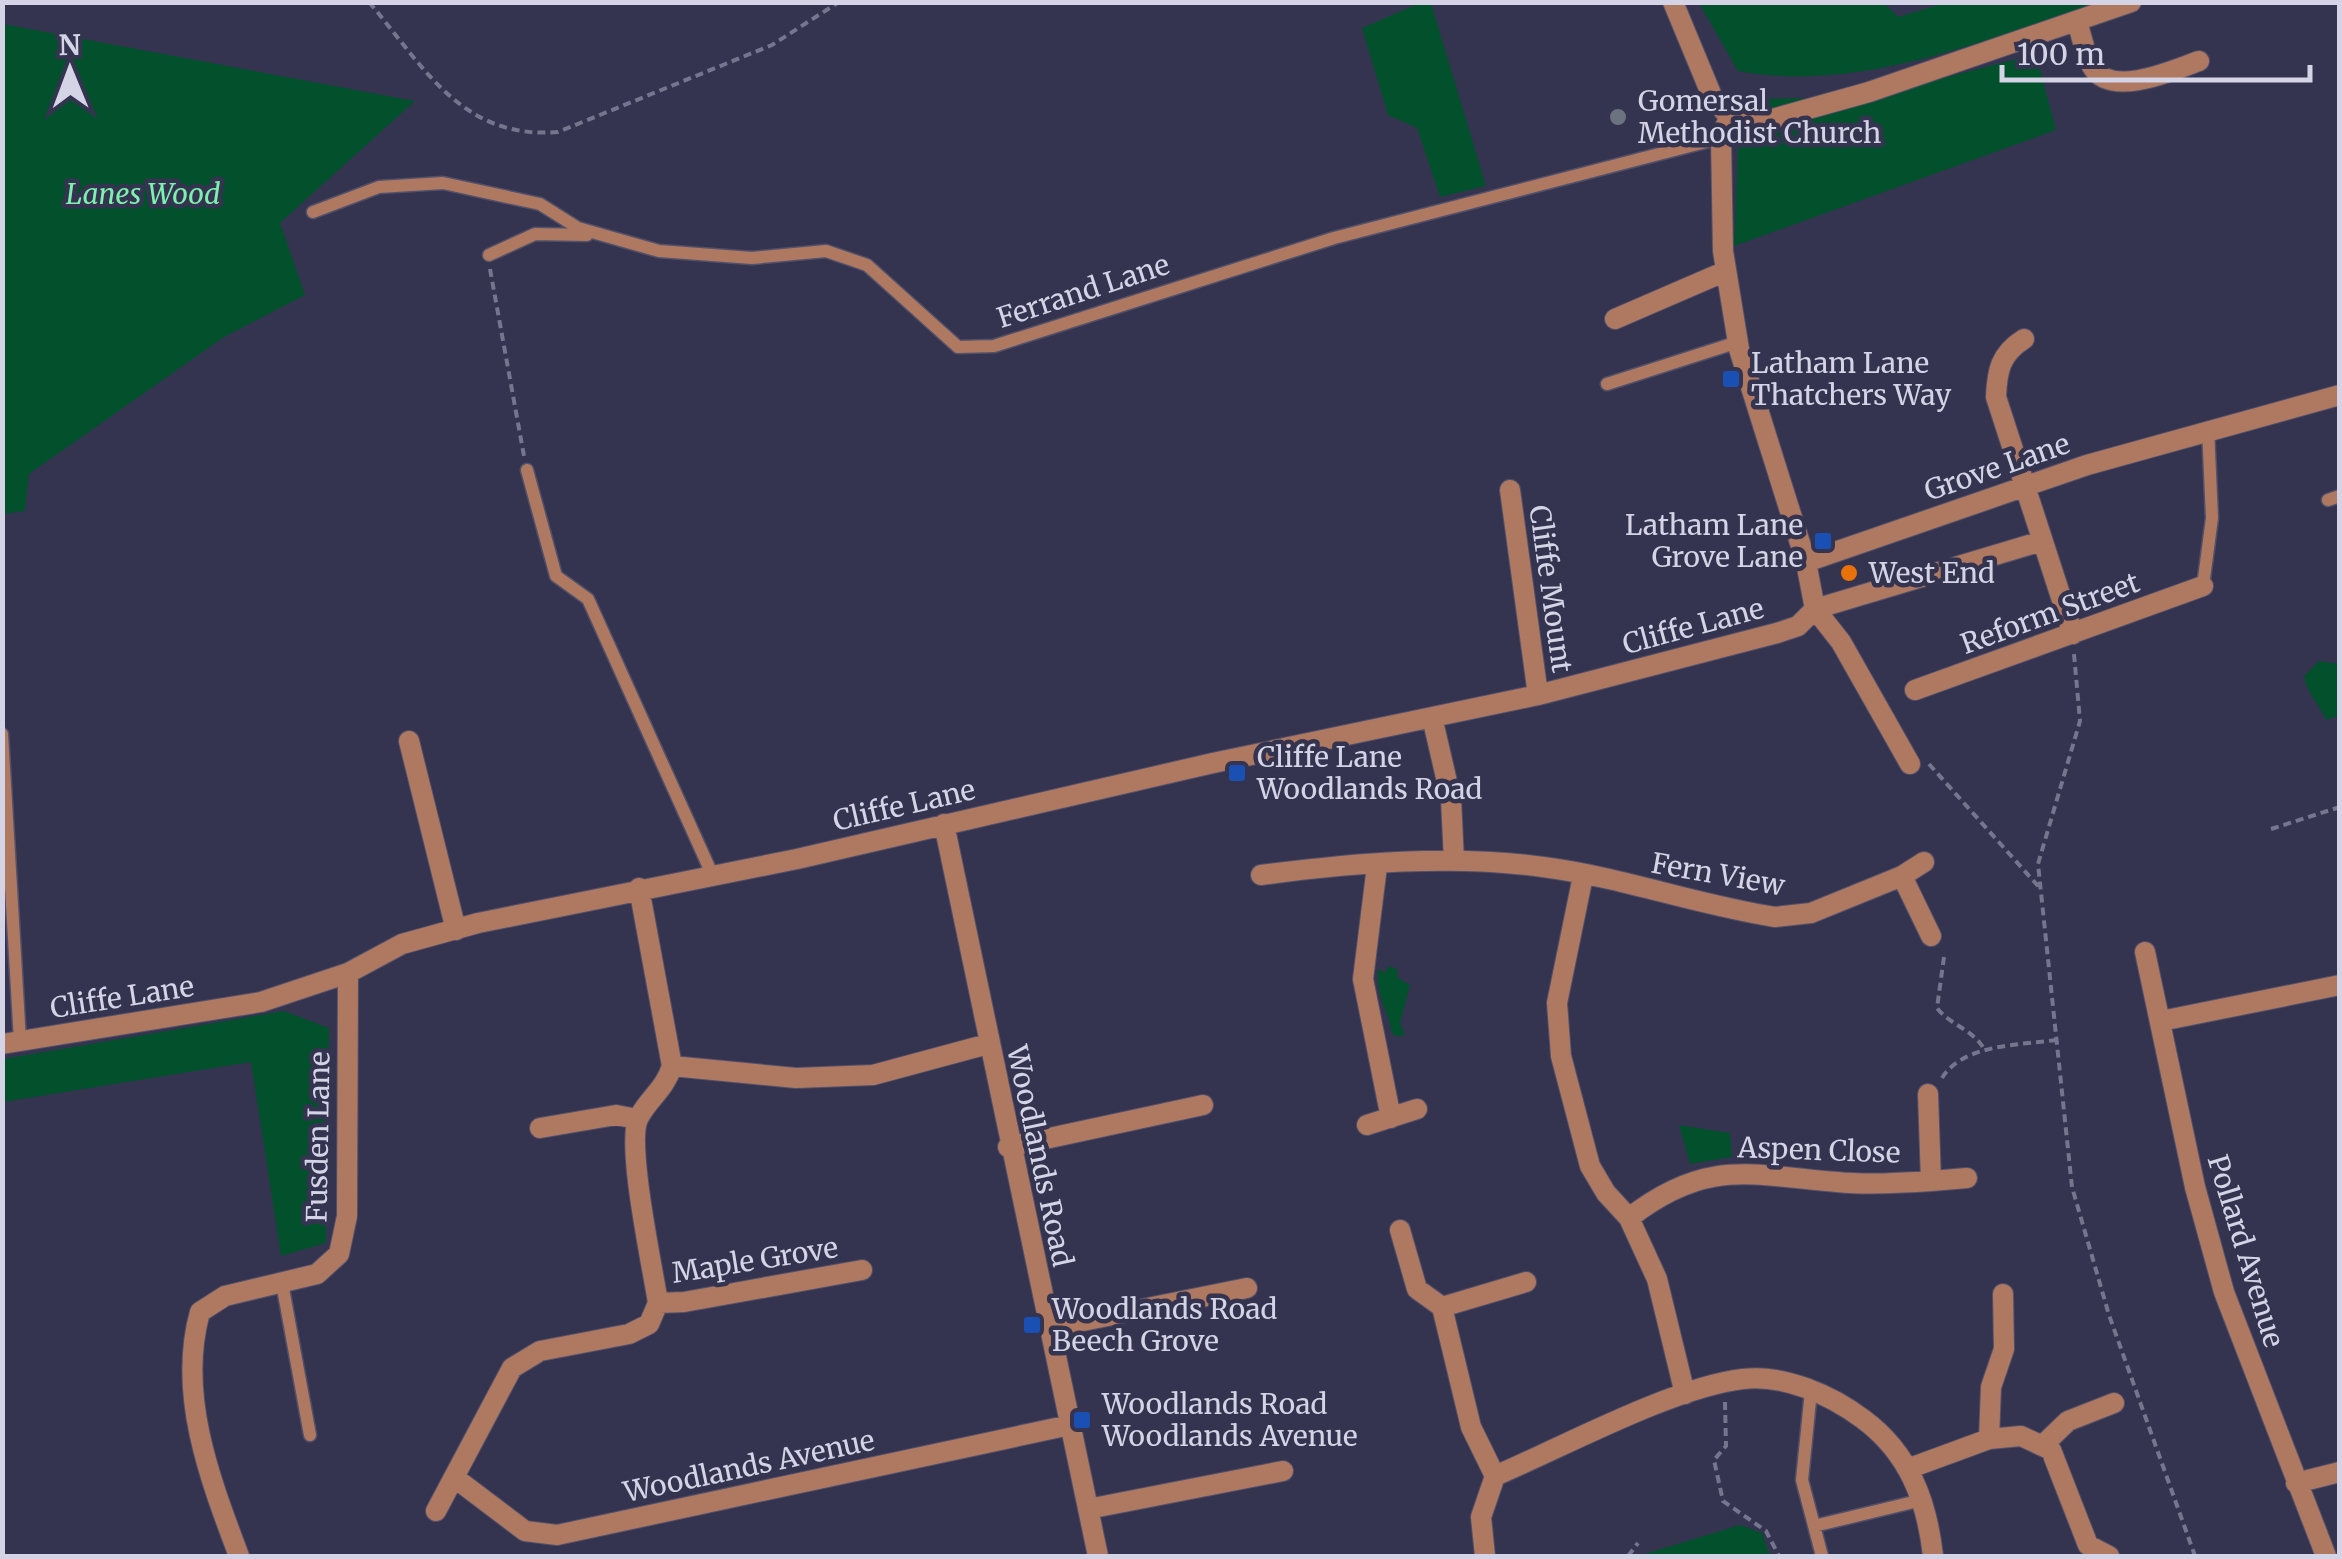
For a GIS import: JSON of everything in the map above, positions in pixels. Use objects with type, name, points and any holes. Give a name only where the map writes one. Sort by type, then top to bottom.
[{"type":"street","points":[[1673,2],[1712,96],[1729,117],[1752,126],[2132,2]]},
{"type":"street","points":[[2077,22],[2094,70],[2109,80],[2163,74],[2199,61]]},
{"type":"street","points":[[1729,117],[1721,138],[1726,271],[1738,342],[1806,562],[1815,609],[1832,628],[1910,764]]},
{"type":"street","points":[[1614,320],[1726,271]]},
{"type":"street","points":[[2024,339],[2009,348],[1997,371],[1996,398],[2072,634]]},
{"type":"street","name":"Grove Lane","points":[[1806,562],[2208,428],[2340,395]]},
{"type":"street","name":"Cliffe Mount","points":[[1510,490],[1538,695]]},
{"type":"street","name":"Cliffe Lane","points":[[11,1042],[261,1002],[348,973],[402,944],[456,930],[1538,695],[1778,633],[1798,626],[1815,609],[2042,541]]},
{"type":"street","name":"Reform Street","points":[[1915,690],[2203,586]]},
{"type":"street","points":[[1432,717],[1452,800],[1454,861]]},
{"type":"street","points":[[409,741],[456,930]]},
{"type":"street","name":"Woodlands Road","points":[[944,824],[1008,1146],[1098,1556]]},
{"type":"street","name":"Fern View","points":[[1261,875],[1454,861],[1548,867],[1774,916],[1811,913],[1902,876],[1924,862]]},
{"type":"street","points":[[1376,866],[1363,978],[1391,1118]]},
{"type":"street","points":[[1584,876],[1562,970],[1557,1033],[1590,1166],[1606,1194],[1629,1218],[1657,1279],[1686,1394]]},
{"type":"street","points":[[1902,876],[1931,936]]},
{"type":"street","points":[[436,1511],[512,1368],[540,1351],[629,1334],[649,1324],[658,1302],[635,1152],[637,1119],[666,1087],[672,1066],[639,888]]},
{"type":"street","name":"Pollard Avenue","points":[[2146,952],[2195,1187],[2224,1292],[2326,1556]]},
{"type":"street","name":"Fusden Lane","points":[[239,1556],[211,1476],[190,1384],[190,1348],[200,1312],[225,1296],[317,1274],[339,1254],[347,1216],[348,973]]},
{"type":"street","points":[[2161,1021],[2340,985]]},
{"type":"street","points":[[672,1066],[796,1078],[873,1075],[988,1044]]},
{"type":"street","name":"Aspen Close","points":[[1629,1218],[1673,1190],[1724,1174],[1762,1172],[1836,1182],[1931,1181],[1934,1087]]},
{"type":"street","points":[[1008,1146],[1203,1105]]},
{"type":"street","points":[[1368,1125],[1418,1109]]},
{"type":"street","points":[[540,1128],[616,1115],[637,1119]]},
{"type":"street","points":[[1931,1181],[1967,1178]]},
{"type":"street","points":[[1400,1230],[1417,1288],[1442,1307],[1471,1427],[1495,1476],[1480,1517],[1485,1556]]},
{"type":"street","name":"Maple Grove","points":[[658,1302],[684,1302],[862,1270]]},
{"type":"street","points":[[1442,1307],[1526,1282]]},
{"type":"street","points":[[1048,1328],[1247,1288]]},
{"type":"street","points":[[1989,1439],[1991,1387],[2004,1349],[2003,1294]]},
{"type":"street","points":[[1495,1476],[1686,1394],[1744,1378],[1778,1380],[1841,1403],[1874,1427],[1910,1468],[1922,1500],[1933,1556]]},
{"type":"street","points":[[2044,1445],[2068,1420],[2114,1402]]},
{"type":"street","name":"Woodlands Avenue","points":[[456,1478],[525,1531],[557,1535],[1070,1425]]},
{"type":"street","points":[[1910,1468],[1989,1439],[2020,1436],[2044,1445],[2051,1450],[2088,1545],[2109,1556]]},
{"type":"street","points":[[1088,1508],[1283,1471]]},
{"type":"street","points":[[2296,1483],[2340,1472]]},
{"type":"lane","name":"Ferrand Lane","points":[[313,212],[380,188],[443,183],[540,204],[578,228],[659,251],[715,258],[826,250],[868,264],[958,347],[994,346],[1334,238],[1721,138]]},
{"type":"lane","points":[[489,256],[535,234],[604,236]]},
{"type":"lane","points":[[1607,384],[1738,342]]},
{"type":"lane","points":[[2203,586],[2212,518],[2208,428]]},
{"type":"lane","points":[[527,470],[556,576],[588,598],[712,874]]},
{"type":"lane","points":[[2,734],[11,1042]]},
{"type":"lane","points":[[282,1283],[310,1435]]},
{"type":"lane","points":[[1811,1391],[1802,1480],[1822,1556]]},
{"type":"lane","points":[[1814,1526],[1922,1500]]},
{"type":"path","points":[[369,2],[454,103],[491,125],[526,134],[558,132],[772,45],[838,2]]},
{"type":"path","points":[[489,256],[527,470]]},
{"type":"path","points":[[2072,634],[2080,721],[2038,864],[2072,1187],[2115,1332],[2195,1556]]},
{"type":"path","points":[[1910,764],[1928,762],[2041,889]]},
{"type":"path","points":[[2271,829],[2340,808]]},
{"type":"path","points":[[1944,958],[1937,1008],[1949,1022],[1980,1040],[1985,1051]]},
{"type":"path","points":[[1934,1087],[1950,1065],[1985,1051],[2056,1040]]},
{"type":"path","points":[[1725,1383],[1726,1446],[1714,1460],[1722,1501],[1766,1531],[1778,1556]]},
{"type":"path","points":[[1628,1556],[1638,1543]]},
{"type":"green space","points":[[1422,2],[1431,3],[1486,186],[1440,197],[1417,128],[1388,115],[1362,28]]},
{"type":"green space","points":[[1699,3],[1884,3],[1898,17],[1945,3],[2103,3],[1924,59],[1831,75],[1785,76],[1738,71]]},
{"type":"green space","name":"Lanes Wood","points":[[3,24],[415,101],[280,223],[305,295],[224,337],[29,474],[25,511],[3,514]]},
{"type":"green space","points":[[2036,54],[2056,130],[1734,246],[1740,99],[1870,97]]},
{"type":"green space","points":[[2319,661],[2339,664],[2339,716],[2326,720],[2304,676]]},
{"type":"green space","points":[[1388,966],[1397,969],[1398,978],[1410,985],[1400,1023],[1405,1034],[1400,1037],[1392,1034],[1378,987],[1378,969],[1385,973]]},
{"type":"green space","points":[[284,1011],[329,1028],[326,1243],[281,1256],[251,1062],[3,1102],[3,1059]]},
{"type":"green space","points":[[1679,1125],[1730,1133],[1732,1157],[1690,1164]]},
{"type":"green space","points":[[1740,1525],[1762,1533],[1770,1556],[1638,1556]]},
{"type":"place","name":"Gomersal Methodist Church","points":[[1618,117]]},
{"type":"place","name":"Latham Lane Thatchers Way","points":[[1731,379]]},
{"type":"place","name":"Latham Lane Grove Lane","points":[[1823,541]]},
{"type":"place","name":"West End","points":[[1849,573]]},
{"type":"place","name":"Cliffe Lane Woodlands Road","points":[[1237,773]]},
{"type":"place","name":"Woodlands Road Beech Grove","points":[[1032,1325]]},
{"type":"place","name":"Woodlands Road Woodlands Avenue","points":[[1082,1420]]}]
